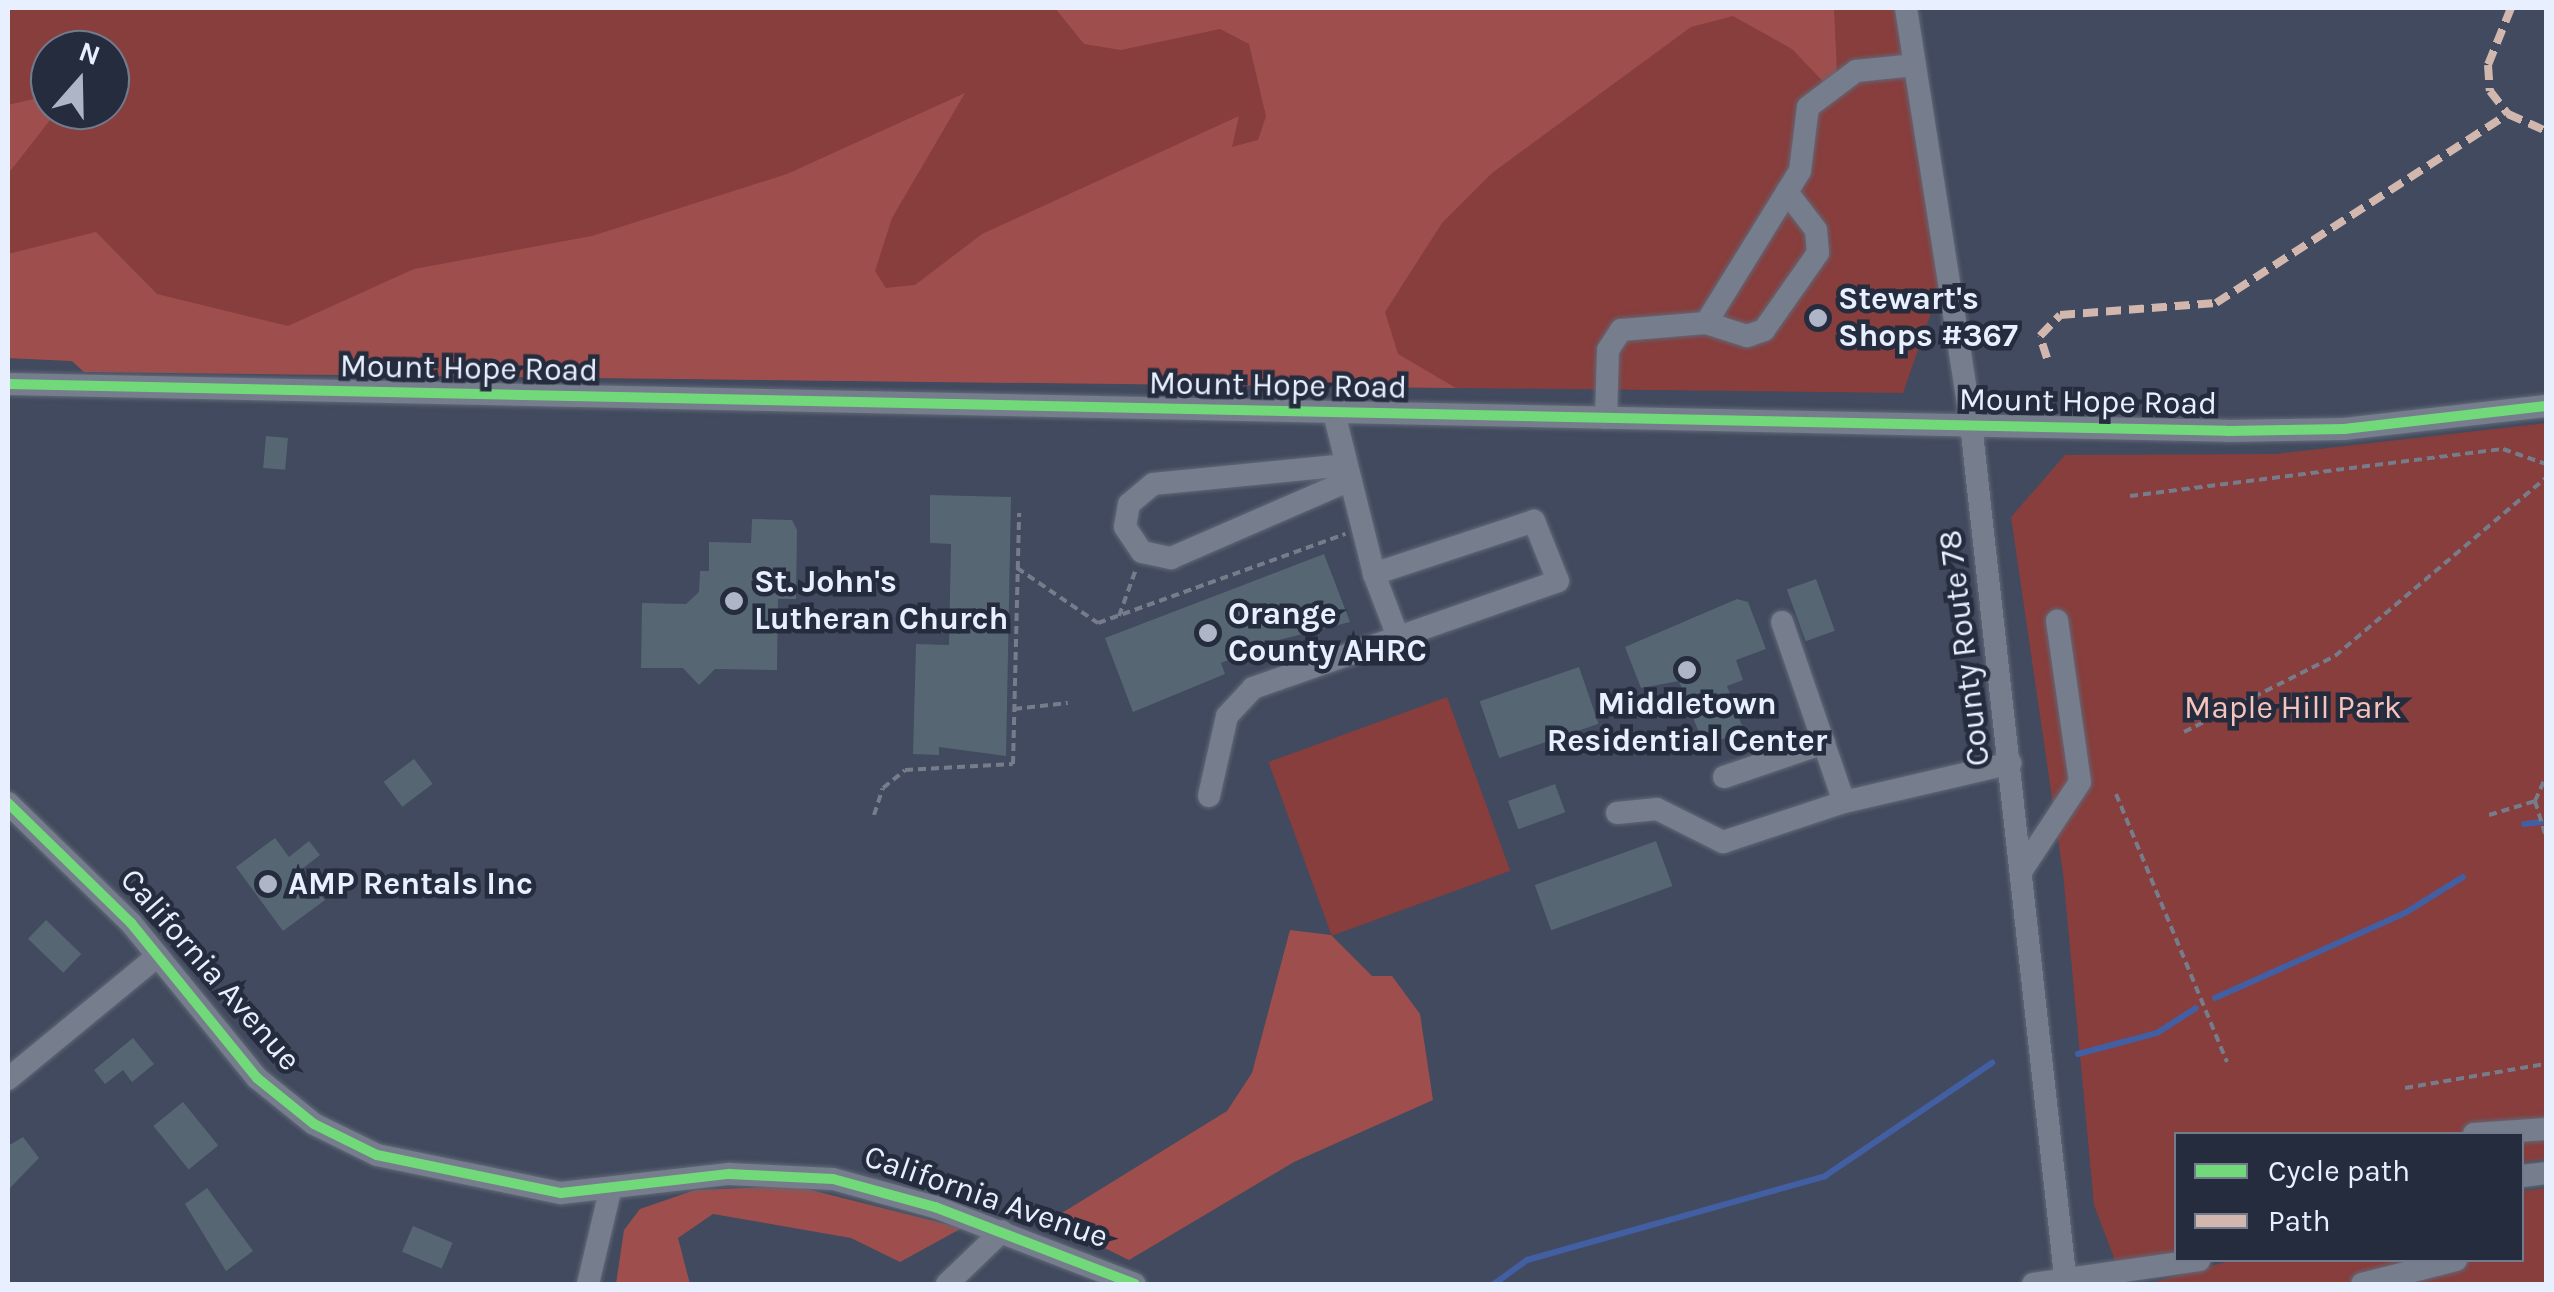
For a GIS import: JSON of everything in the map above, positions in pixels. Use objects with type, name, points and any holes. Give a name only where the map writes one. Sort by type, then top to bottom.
[{"type":"street","name":"County Route 78","points":[[1906,8],[1971,424],[2066,1283]]},
{"type":"street","points":[[1706,323],[1800,171],[1808,107],[1831,81],[1916,66]]},
{"type":"street","points":[[1606,418],[1608,350],[1621,330],[1706,323],[1747,336],[1764,330],[1818,252],[1816,230],[1787,192]]},
{"type":"street","name":"Mount Hope Road","points":[[8,384],[1606,418],[2344,429],[2546,406]]},
{"type":"street","points":[[1334,412],[1374,574],[1398,637]]},
{"type":"street","points":[[1348,473],[1171,558],[1142,552],[1124,520],[1142,488],[1348,473]]},
{"type":"street","points":[[1209,796],[1238,699],[1558,581],[1534,521],[1374,574]]},
{"type":"street","points":[[2022,870],[2080,782],[2057,620]]},
{"type":"street","points":[[1782,622],[1844,802]]},
{"type":"street","points":[[1724,777],[1824,743]]},
{"type":"street","points":[[1617,813],[1656,809],[1724,842],[1844,802],[2010,763]]},
{"type":"street","name":"California Avenue","points":[[8,802],[158,956],[257,1078],[344,1141],[481,1183],[610,1191],[794,1175],[868,1187],[1002,1231],[1136,1284]]},
{"type":"street","points":[[8,1078],[158,956]]},
{"type":"street","points":[[2503,1132],[2546,1129]]},
{"type":"street","points":[[588,1284],[610,1191]]},
{"type":"street","points":[[947,1284],[1002,1231]]},
{"type":"street","points":[[2034,1284],[2066,1283],[2187,1262]]},
{"type":"street","points":[[2362,1284],[2448,1262]]},
{"type":"path","points":[[2130,496],[2503,449],[2546,464]]},
{"type":"path","points":[[2184,732],[2334,656],[2546,478]]},
{"type":"path","points":[[874,815],[882,788],[905,770],[1012,764],[1019,513]]},
{"type":"path","points":[[1018,568],[1098,623],[1364,528]]},
{"type":"path","points":[[1118,616],[1142,552]]},
{"type":"path","points":[[1014,709],[1068,703]]},
{"type":"path","points":[[2546,776],[2535,801],[2546,837]]},
{"type":"path","points":[[2116,794],[2227,1062]]},
{"type":"path","points":[[2489,814],[2535,801]]},
{"type":"path","points":[[2405,1088],[2546,1064]]},
{"type":"green space","points":[[8,8],[1902,8],[1939,290],[1903,393],[84,372],[72,361],[8,358]]},
{"type":"green space","name":"Maple Hill Park","points":[[2546,423],[2546,1159],[2524,1162],[2524,1132],[2174,1132],[2174,1252],[2117,1266],[2094,1205],[2063,873],[2011,517],[2065,455],[2276,454]]},
{"type":"green space","points":[[1447,697],[1510,871],[1332,936],[1268,762]]},
{"type":"green space","points":[[2546,1188],[2546,1284],[2147,1284],[2226,1262],[2524,1262],[2524,1191]]},
{"type":"shaded area","points":[[1055,8],[1834,8],[1838,97],[1792,49],[1733,16],[1691,27],[1492,173],[1442,223],[1385,312],[1398,354],[1456,388],[84,372],[72,361],[8,358],[8,254],[96,232],[157,294],[288,326],[414,269],[592,236],[787,174],[965,93],[892,218],[875,271],[886,288],[915,285],[982,234],[1239,116],[1232,147],[1258,140],[1266,116],[1249,44],[1220,29],[1121,50],[1084,44]]},
{"type":"shaded area","points":[[30,100],[30,130],[42,130],[8,174],[8,105]]},
{"type":"shaded area","points":[[1290,930],[1331,935],[1372,976],[1392,976],[1420,1014],[1433,1100],[1294,1162],[1129,1260],[1049,1221],[1227,1111],[1252,1073]]},
{"type":"shaded area","points":[[795,1186],[962,1228],[900,1262],[851,1238],[713,1214],[678,1238],[690,1284],[616,1284],[624,1230],[640,1209],[695,1190]]},
{"type":"building","points":[[266,436],[288,438],[285,470],[263,468]]},
{"type":"building","points":[[930,495],[1011,497],[1006,756],[939,747],[939,755],[913,754],[916,644],[949,645],[951,544],[930,543]]},
{"type":"building","name":"St. John's Lutheran Church","points":[[752,519],[792,520],[797,530],[796,599],[778,599],[777,670],[715,669],[699,685],[683,668],[641,668],[642,603],[686,604],[699,592],[700,571],[709,571],[709,542],[751,543]]},
{"type":"building","name":"Orange County AHRC","points":[[1324,554],[1350,622],[1271,642],[1221,663],[1225,674],[1133,712],[1105,638]]},
{"type":"building","points":[[1816,579],[1835,631],[1806,641],[1787,590]]},
{"type":"building","name":"Middletown Residential Center","points":[[1737,599],[1748,602],[1766,649],[1736,660],[1743,680],[1727,686],[1744,731],[1704,746],[1679,681],[1641,688],[1625,647]]},
{"type":"building","points":[[1579,667],[1599,724],[1499,758],[1480,701]]},
{"type":"building","points":[[414,759],[433,784],[402,807],[384,782]]},
{"type":"building","points":[[1555,784],[1565,812],[1518,829],[1508,801]]},
{"type":"building","points":[[275,838],[289,857],[309,841],[320,855],[302,869],[325,900],[283,931],[236,867]]},
{"type":"building","points":[[1656,841],[1672,886],[1551,930],[1535,885]]},
{"type":"building","points":[[46,920],[81,954],[63,973],[28,939]]},
{"type":"building","points":[[133,1038],[154,1064],[132,1082],[123,1070],[105,1084],[94,1070]]},
{"type":"building","points":[[183,1102],[218,1146],[189,1169],[153,1126]]},
{"type":"building","points":[[23,1137],[39,1158],[8,1190],[8,1146]]},
{"type":"building","points":[[207,1188],[253,1251],[226,1271],[185,1204]]},
{"type":"building","points":[[413,1226],[453,1243],[442,1269],[402,1252]]},
{"type":"waterway","points":[[2524,824],[2541,822]]},
{"type":"waterway","points":[[2215,998],[2405,913],[2463,877]]},
{"type":"waterway","points":[[2078,1054],[2157,1033],[2196,1008]]},
{"type":"waterway","points":[[1494,1284],[1527,1260],[1825,1176],[1992,1063]]},
{"type":"marked path","points":[[2511,8],[2488,65],[2490,91],[2508,114],[2546,131]]},
{"type":"marked path","points":[[2047,358],[2040,336],[2060,315],[2216,303],[2508,114]]},
{"type":"cycle path","points":[[8,384],[2227,431],[2344,429],[2546,406]]},
{"type":"cycle path","points":[[8,803],[131,923],[257,1078],[314,1124],[377,1155],[561,1193],[729,1174],[833,1179],[935,1207],[1135,1284]]},
{"type":"place","name":"Stewart's Shops #367","points":[[1818,318]]},
{"type":"place","name":"St. John's Lutheran Church","points":[[734,601]]},
{"type":"place","name":"Orange County AHRC","points":[[1208,633]]},
{"type":"place","name":"Middletown Residential Center","points":[[1687,670]]},
{"type":"place","name":"AMP Rentals Inc","points":[[268,884]]}]
